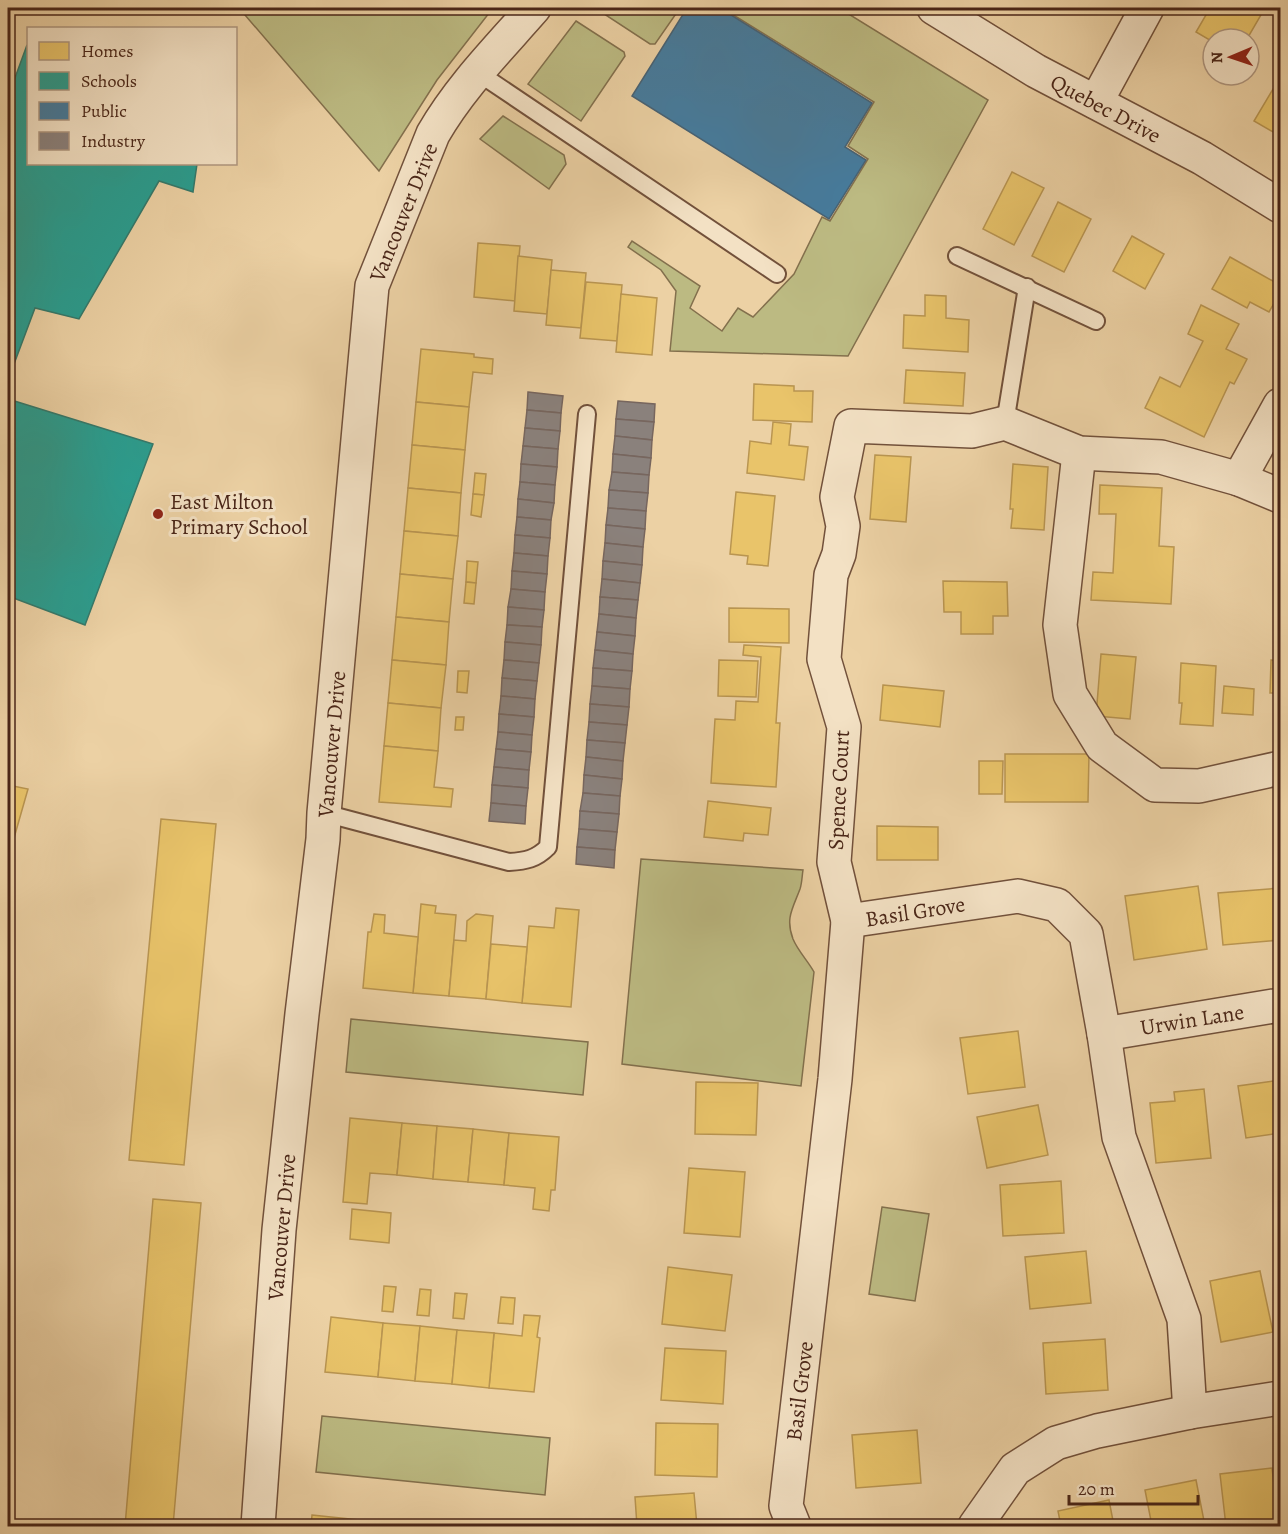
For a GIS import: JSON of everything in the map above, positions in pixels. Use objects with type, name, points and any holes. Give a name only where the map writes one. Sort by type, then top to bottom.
[{"type":"street","name":"Vancouver Drive","points":[[258,1527],[279,1230],[323,839],[372,286],[442,118],[477,72],[534,8]]},
{"type":"street","name":"Quebec Drive","points":[[934,8],[1036,71],[1202,158],[1281,206]]},
{"type":"street","points":[[1096,102],[1147,8]]},
{"type":"street","points":[[1239,479],[1281,405]]},
{"type":"street","points":[[1005,423],[1079,453],[1161,457],[1239,479],[1281,496]]},
{"type":"street","name":"Spence Court","points":[[848,921],[834,862],[844,727],[824,659],[831,575],[838,554],[843,526],[837,497],[851,426],[972,431],[1005,423]]},
{"type":"street","points":[[1079,453],[1060,625],[1070,694],[1102,746],[1155,785],[1199,786],[1281,768]]},
{"type":"street","name":"Basil Grove","points":[[794,1527],[786,1506],[835,1078],[848,921],[1018,896],[1058,905],[1086,934],[1119,1137],[1184,1318],[1190,1412]]},
{"type":"street","name":"Urwin Lane","points":[[1104,1034],[1281,1005]]},
{"type":"street","points":[[976,1526],[1015,1469],[1056,1443],[1097,1431],[1190,1412],[1281,1398]]},
{"type":"lane","points":[[477,72],[777,274]]},
{"type":"lane","points":[[957,256],[1096,321]]},
{"type":"lane","points":[[1005,423],[1027,287]]},
{"type":"lane","points":[[324,813],[509,862],[537,857],[548,846],[587,414]]},
{"type":"shaded area","points":[[239,8],[493,8],[437,80],[379,171]]},
{"type":"shaded area","points":[[595,8],[680,8],[655,44],[650,44]]},
{"type":"shaded area","points":[[722,8],[839,8],[988,100],[848,356],[670,351],[676,291],[661,270],[628,247],[632,241],[700,286],[690,308],[722,331],[738,308],[753,317],[794,274],[822,217],[830,221],[868,159],[848,146],[874,102]]},
{"type":"shaded area","points":[[576,21],[624,52],[625,56],[581,121],[528,84]]},
{"type":"shaded area","points":[[503,116],[564,155],[566,164],[549,189],[480,139]]},
{"type":"shaded area","points":[[641,859],[803,870],[801,887],[790,919],[795,943],[814,972],[801,1086],[622,1064]]},
{"type":"shaded area","points":[[351,1019],[588,1042],[583,1095],[346,1072]]},
{"type":"shaded area","points":[[882,1207],[929,1214],[915,1301],[869,1294]]},
{"type":"shaded area","points":[[322,1416],[550,1438],[545,1495],[316,1472]]},
{"type":"building: Homes","points":[[1210,8],[1265,8],[1254,27],[1201,27],[1201,35],[1196,32]]},
{"type":"building: Homes","points":[[1280,80],[1280,136],[1254,121]]},
{"type":"building: Homes","points":[[1012,172],[1044,188],[1014,245],[983,229]]},
{"type":"building: Homes","points":[[1058,202],[1091,219],[1064,272],[1032,256]]},
{"type":"building: Homes","points":[[1132,236],[1164,254],[1145,289],[1113,271]]},
{"type":"building: Homes","points":[[478,243],[520,246],[515,301],[474,297]]},
{"type":"building: Homes","points":[[518,256],[552,260],[547,314],[514,311]]},
{"type":"building: Homes","points":[[1230,257],[1280,285],[1280,293],[1269,312],[1250,302],[1247,308],[1212,289]]},
{"type":"building: Homes","points":[[551,270],[586,273],[581,328],[546,325]]},
{"type":"building: Homes","points":[[586,282],[622,285],[617,341],[580,338]]},
{"type":"building: Homes","points":[[621,294],[657,298],[652,355],[616,352]]},
{"type":"building: Homes","points":[[925,295],[946,296],[946,318],[969,320],[968,352],[903,348],[904,315],[925,316]]},
{"type":"building: Homes","points":[[1201,305],[1239,324],[1226,349],[1247,359],[1234,384],[1230,382],[1204,437],[1145,408],[1160,377],[1180,387],[1203,341],[1188,334]]},
{"type":"building: Homes","points":[[421,349],[474,354],[474,357],[493,359],[492,374],[473,372],[469,407],[416,402]]},
{"type":"building: Homes","points":[[906,370],[965,373],[963,406],[904,403]]},
{"type":"building: Homes","points":[[754,384],[794,386],[794,391],[813,391],[812,422],[753,420]]},
{"type":"building: Homes","points":[[416,402],[469,407],[465,450],[412,445]]},
{"type":"building: Homes","points":[[773,422],[791,424],[789,445],[808,447],[804,480],[747,473],[750,441],[771,444]]},
{"type":"building: Homes","points":[[412,445],[465,450],[461,493],[408,488]]},
{"type":"building: Homes","points":[[875,455],[911,457],[906,522],[870,519]]},
{"type":"building: Homes","points":[[1013,464],[1048,467],[1044,530],[1011,528]]},
{"type":"building: Homes","points":[[475,473],[486,474],[484,495],[473,494]]},
{"type":"building: Homes","points":[[1100,485],[1162,488],[1159,546],[1174,547],[1171,604],[1091,600],[1093,572],[1113,573],[1116,514],[1099,514]]},
{"type":"building: Homes","points":[[408,488],[461,493],[458,536],[404,531]]},
{"type":"building: Homes","points":[[736,492],[775,496],[768,566],[747,564],[748,556],[730,554]]},
{"type":"building: Homes","points":[[473,494],[484,495],[481,517],[471,515]]},
{"type":"building: Homes","points":[[404,531],[458,536],[453,579],[400,574]]},
{"type":"building: Homes","points":[[467,561],[478,562],[476,583],[466,582]]},
{"type":"building: Homes","points":[[400,574],[453,579],[449,622],[396,617]]},
{"type":"building: Homes","points":[[943,581],[1007,582],[1008,616],[993,616],[993,634],[961,634],[961,612],[944,612]]},
{"type":"building: Homes","points":[[466,582],[476,583],[474,604],[464,603]]},
{"type":"building: Homes","points":[[1277,605],[1280,605],[1280,643],[1274,642]]},
{"type":"building: Homes","points":[[729,608],[789,609],[789,643],[729,642]]},
{"type":"building: Homes","points":[[396,617],[449,622],[446,665],[392,660]]},
{"type":"building: Homes","points":[[744,645],[781,647],[776,723],[780,723],[776,787],[711,783],[715,719],[735,720],[736,701],[758,702],[761,657],[743,655]]},
{"type":"building: Homes","points":[[1101,654],[1136,657],[1130,719],[1096,716]]},
{"type":"building: Homes","points":[[392,660],[446,665],[441,708],[388,703]]},
{"type":"building: Homes","points":[[719,660],[758,661],[756,697],[718,696]]},
{"type":"building: Homes","points":[[1271,660],[1280,661],[1280,693],[1270,693]]},
{"type":"building: Homes","points":[[1181,663],[1216,666],[1213,726],[1180,724]]},
{"type":"building: Homes","points":[[458,671],[469,671],[467,693],[457,692]]},
{"type":"building: Homes","points":[[883,685],[944,691],[940,727],[880,720]]},
{"type":"building: Homes","points":[[1224,686],[1254,689],[1253,715],[1222,713]]},
{"type":"building: Homes","points":[[388,703],[441,708],[438,751],[384,746]]},
{"type":"building: Homes","points":[[456,717],[464,717],[463,730],[455,730]]},
{"type":"building: Homes","points":[[384,746],[438,751],[434,787],[453,789],[451,807],[379,802]]},
{"type":"building: Homes","points":[[1005,754],[1089,754],[1088,802],[1005,802]]},
{"type":"building: Homes","points":[[979,761],[1003,761],[1002,794],[979,794]]},
{"type":"building: Homes","points":[[8,785],[28,789],[12,845],[8,844]]},
{"type":"building: Homes","points":[[708,801],[771,808],[768,835],[744,833],[743,841],[704,837]]},
{"type":"building: Homes","points":[[161,819],[216,824],[184,1165],[129,1160]]},
{"type":"building: Homes","points":[[877,826],[938,827],[938,860],[877,860]]},
{"type":"building: Homes","points":[[1198,886],[1207,949],[1134,960],[1125,896]]},
{"type":"building: Homes","points":[[1280,888],[1280,940],[1223,945],[1218,893]]},
{"type":"building: Homes","points":[[421,904],[436,906],[435,913],[456,915],[449,996],[413,993]]},
{"type":"building: Homes","points":[[556,908],[579,910],[571,1007],[522,1003],[529,926],[554,928]]},
{"type":"building: Homes","points":[[374,914],[385,915],[384,933],[418,937],[413,993],[363,988],[368,932],[371,932]]},
{"type":"building: Homes","points":[[476,914],[493,916],[486,999],[449,996],[454,940],[466,941],[467,921]]},
{"type":"building: Homes","points":[[491,944],[527,947],[522,1003],[486,999]]},
{"type":"building: Homes","points":[[1018,1031],[1025,1087],[968,1094],[960,1038]]},
{"type":"building: Homes","points":[[1280,1080],[1280,1133],[1246,1138],[1238,1086]]},
{"type":"building: Homes","points":[[696,1082],[758,1083],[756,1135],[695,1134]]},
{"type":"building: Homes","points":[[1204,1089],[1211,1158],[1156,1163],[1150,1103],[1175,1101],[1174,1092]]},
{"type":"building: Homes","points":[[1038,1105],[1048,1155],[987,1168],[977,1117]]},
{"type":"building: Homes","points":[[350,1118],[402,1123],[397,1175],[370,1173],[367,1204],[343,1202]]},
{"type":"building: Homes","points":[[402,1123],[437,1126],[433,1179],[397,1175]]},
{"type":"building: Homes","points":[[437,1126],[473,1129],[468,1182],[433,1179]]},
{"type":"building: Homes","points":[[473,1129],[509,1133],[504,1185],[468,1182]]},
{"type":"building: Homes","points":[[509,1133],[559,1137],[555,1190],[551,1190],[549,1211],[533,1209],[535,1188],[504,1185]]},
{"type":"building: Homes","points":[[689,1168],[745,1172],[740,1237],[684,1233]]},
{"type":"building: Homes","points":[[1061,1181],[1064,1233],[1003,1236],[1000,1185]]},
{"type":"building: Homes","points":[[153,1199],[201,1203],[173,1526],[125,1526]]},
{"type":"building: Homes","points":[[352,1209],[391,1213],[389,1243],[350,1239]]},
{"type":"building: Homes","points":[[1086,1251],[1091,1303],[1030,1309],[1025,1257]]},
{"type":"building: Homes","points":[[668,1267],[732,1275],[725,1331],[662,1324]]},
{"type":"building: Homes","points":[[1260,1271],[1273,1332],[1221,1342],[1210,1281]]},
{"type":"building: Homes","points":[[384,1286],[396,1287],[393,1312],[382,1311]]},
{"type":"building: Homes","points":[[420,1289],[431,1290],[429,1316],[417,1315]]},
{"type":"building: Homes","points":[[455,1293],[467,1294],[464,1319],[453,1318]]},
{"type":"building: Homes","points":[[501,1297],[515,1298],[513,1324],[498,1323]]},
{"type":"building: Homes","points":[[524,1315],[540,1316],[534,1392],[489,1388],[494,1333],[522,1336]]},
{"type":"building: Homes","points":[[331,1317],[383,1323],[378,1377],[325,1372]]},
{"type":"building: Homes","points":[[383,1323],[420,1326],[415,1381],[378,1377]]},
{"type":"building: Homes","points":[[420,1326],[457,1330],[452,1384],[415,1381]]},
{"type":"building: Homes","points":[[457,1330],[494,1333],[489,1388],[452,1384]]},
{"type":"building: Homes","points":[[1105,1339],[1108,1390],[1046,1394],[1043,1343]]},
{"type":"building: Homes","points":[[665,1348],[726,1351],[723,1404],[661,1400]]},
{"type":"building: Homes","points":[[656,1423],[718,1424],[717,1477],[655,1475]]},
{"type":"building: Homes","points":[[917,1430],[921,1483],[856,1488],[852,1435]]},
{"type":"building: Homes","points":[[1272,1468],[1279,1526],[1226,1526],[1220,1474]]},
{"type":"building: Homes","points":[[1196,1480],[1205,1526],[1152,1526],[1145,1490]]},
{"type":"building: Homes","points":[[694,1493],[697,1526],[637,1526],[635,1497]]},
{"type":"building: Homes","points":[[1109,1500],[1114,1526],[1061,1526],[1058,1511]]},
{"type":"building: Homes","points":[[312,1515],[359,1520],[359,1526],[311,1526]]},
{"type":"building: Homes","points":[[359,1520],[398,1523],[397,1526],[359,1526]]},
{"type":"building: Schools","points":[[27,45],[27,165],[197,165],[193,192],[159,181],[79,319],[35,308],[8,380],[8,97]]},
{"type":"building: Schools","points":[[8,399],[153,444],[85,625],[8,596]]},
{"type":"building: Public","points":[[687,8],[720,8],[872,103],[845,147],[866,160],[829,219],[632,96]]},
{"type":"building: Industry","points":[[528,392],[563,396],[561,413],[527,410]]},
{"type":"building: Industry","points":[[618,401],[655,404],[654,422],[616,419]]},
{"type":"building: Industry","points":[[527,410],[561,413],[560,431],[525,428]]},
{"type":"building: Industry","points":[[616,419],[654,422],[652,440],[615,436]]},
{"type":"building: Industry","points":[[525,428],[560,431],[558,449],[523,446]]},
{"type":"building: Industry","points":[[615,436],[652,440],[651,458],[613,454]]},
{"type":"building: Industry","points":[[523,446],[558,449],[557,467],[521,464]]},
{"type":"building: Industry","points":[[613,454],[651,458],[649,475],[612,472]]},
{"type":"building: Industry","points":[[521,464],[557,467],[555,485],[520,482]]},
{"type":"building: Industry","points":[[612,472],[649,475],[648,493],[609,490]]},
{"type":"building: Industry","points":[[520,482],[555,485],[554,503],[518,499]]},
{"type":"building: Industry","points":[[609,490],[648,493],[646,511],[608,508]]},
{"type":"building: Industry","points":[[518,499],[554,503],[551,520],[517,517]]},
{"type":"building: Industry","points":[[608,508],[646,511],[645,529],[606,525]]},
{"type":"building: Industry","points":[[517,517],[551,520],[550,538],[515,535]]},
{"type":"building: Industry","points":[[606,525],[645,529],[643,547],[605,543]]},
{"type":"building: Industry","points":[[515,535],[550,538],[548,556],[514,553]]},
{"type":"building: Industry","points":[[605,543],[643,547],[642,565],[603,561]]},
{"type":"building: Industry","points":[[514,553],[548,556],[547,574],[512,571]]},
{"type":"building: Industry","points":[[603,561],[642,565],[640,583],[602,579]]},
{"type":"building: Industry","points":[[512,571],[547,574],[545,592],[511,589]]},
{"type":"building: Industry","points":[[602,579],[640,583],[638,600],[600,597]]},
{"type":"building: Industry","points":[[511,589],[545,592],[544,610],[508,607]]},
{"type":"building: Industry","points":[[600,597],[638,600],[636,618],[599,614]]},
{"type":"building: Industry","points":[[508,607],[544,610],[542,627],[507,625]]},
{"type":"building: Industry","points":[[599,614],[636,618],[635,636],[597,632]]},
{"type":"building: Industry","points":[[507,625],[542,627],[541,645],[505,642]]},
{"type":"building: Industry","points":[[597,632],[635,636],[633,654],[595,650]]},
{"type":"building: Industry","points":[[505,642],[541,645],[539,663],[504,660]]},
{"type":"building: Industry","points":[[595,650],[633,654],[632,671],[593,668]]},
{"type":"building: Industry","points":[[504,660],[539,663],[537,681],[502,678]]},
{"type":"building: Industry","points":[[593,668],[632,671],[630,689],[592,686]]},
{"type":"building: Industry","points":[[502,678],[537,681],[535,699],[501,696]]},
{"type":"building: Industry","points":[[592,686],[630,689],[629,707],[590,704]]},
{"type":"building: Industry","points":[[501,696],[535,699],[534,717],[499,714]]},
{"type":"building: Industry","points":[[590,704],[629,707],[627,725],[589,722]]},
{"type":"building: Industry","points":[[499,714],[534,717],[532,735],[498,732]]},
{"type":"building: Industry","points":[[589,722],[627,725],[625,743],[587,740]]},
{"type":"building: Industry","points":[[498,732],[532,735],[531,752],[496,749]]},
{"type":"building: Industry","points":[[587,740],[625,743],[623,761],[586,757]]},
{"type":"building: Industry","points":[[496,749],[531,752],[529,770],[494,767]]},
{"type":"building: Industry","points":[[586,757],[623,761],[622,779],[584,775]]},
{"type":"building: Industry","points":[[494,767],[529,770],[528,788],[492,785]]},
{"type":"building: Industry","points":[[584,775],[622,779],[620,796],[583,793]]},
{"type":"building: Industry","points":[[492,785],[528,788],[526,806],[491,803]]},
{"type":"building: Industry","points":[[583,793],[620,796],[619,814],[580,811]]},
{"type":"building: Industry","points":[[491,803],[526,806],[525,824],[489,821]]},
{"type":"building: Industry","points":[[580,811],[619,814],[617,832],[579,829]]},
{"type":"building: Industry","points":[[579,829],[617,832],[615,850],[577,847]]},
{"type":"building: Industry","points":[[577,847],[615,850],[614,868],[576,864]]},
{"type":"place","name":"East Milton Primary School","points":[[158,514]]}]
